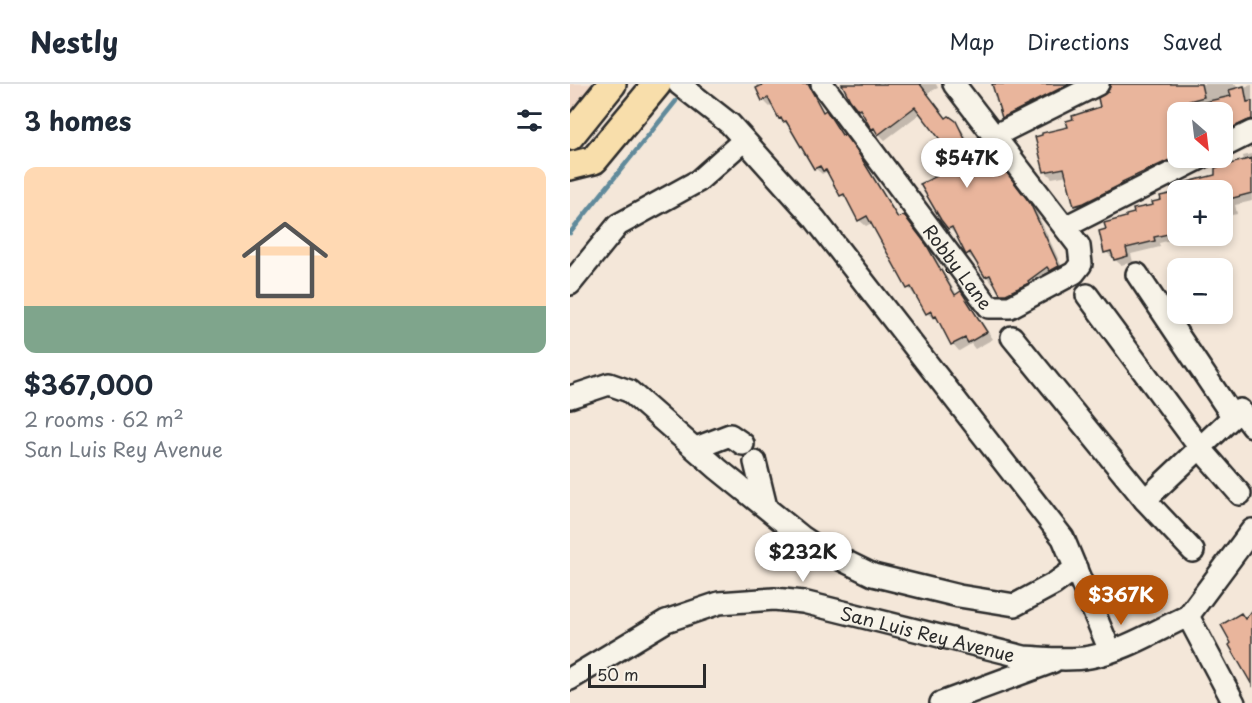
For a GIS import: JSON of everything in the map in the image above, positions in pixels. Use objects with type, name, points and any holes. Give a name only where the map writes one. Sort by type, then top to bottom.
[{"type":"main road","points":[[570,136],[612,84]]},
{"type":"main road","points":[[570,166],[594,160],[657,84]]},
{"type":"street","points":[[679,84],[730,124],[815,219],[1063,538],[1110,651]]},
{"type":"street","name":"Robby Lane","points":[[822,84],[989,307],[1010,307],[1074,273],[1081,264],[1079,246],[1065,227]]},
{"type":"street","points":[[954,84],[1065,227],[1181,168]]},
{"type":"street","points":[[994,136],[1098,84]]},
{"type":"street","points":[[1233,142],[1252,132]]},
{"type":"street","points":[[570,284],[618,225],[698,181],[744,140]]},
{"type":"street","points":[[1137,274],[1233,417]]},
{"type":"street","points":[[1087,295],[1200,448],[1240,494]]},
{"type":"street","points":[[1012,337],[1145,500],[1193,551]]},
{"type":"street","points":[[570,397],[609,384],[629,391],[766,507],[820,549],[873,575],[959,596],[1015,605],[1054,584],[1076,568]]},
{"type":"street","points":[[1145,500],[1240,410],[1252,426]]},
{"type":"street","points":[[696,448],[730,435],[743,444]]},
{"type":"street","points":[[755,462],[766,507]]},
{"type":"street","points":[[1234,703],[1188,616],[1252,530]]},
{"type":"street","name":"San Luis Rey Avenue","points":[[570,679],[666,621],[719,603],[774,599],[803,602],[1024,657],[1058,659],[1090,657],[1110,651],[1188,616]]},
{"type":"street","points":[[941,703],[1058,659]]},
{"type":"shaded area","points":[[570,84],[598,84],[570,118]]},
{"type":"building","points":[[764,84],[808,84],[823,112],[826,110],[842,135],[844,134],[857,151],[898,218],[904,215],[926,244],[955,295],[961,291],[987,332],[968,343],[965,338],[951,345],[936,316],[934,317],[931,311],[926,314],[911,287],[907,289],[867,216],[858,221],[844,194],[840,196],[826,170],[823,171],[820,166],[814,169],[786,121],[779,119],[768,98],[762,101],[756,88]]},
{"type":"building","points":[[842,84],[920,84],[946,118],[949,116],[956,121],[968,145],[979,137],[1001,170],[1004,169],[1030,203],[1059,266],[1050,271],[1047,267],[1028,281],[1029,283],[1006,294],[1000,294],[990,275],[985,277],[970,252],[966,255],[952,227],[948,229],[941,220],[920,184],[939,175],[924,156],[942,142],[915,107],[878,135],[874,128],[870,127],[860,109],[858,110],[850,100]]},
{"type":"building","points":[[992,84],[1069,84],[1002,118]]},
{"type":"building","points":[[1111,84],[1201,84],[1204,97],[1185,102],[1167,102],[1167,161],[1074,206],[1064,168],[1044,172],[1035,137],[1068,127],[1066,121],[1073,119],[1072,116],[1100,107],[1098,98],[1108,91]]},
{"type":"building","points":[[1244,86],[1247,102],[1252,101],[1252,119],[1233,127],[1233,102],[1204,102],[1231,96],[1229,90]]},
{"type":"building","points":[[1252,158],[1252,193],[1233,198],[1233,180],[1195,180],[1215,175],[1215,168],[1233,168],[1233,163]]},
{"type":"building","points":[[1167,194],[1167,234],[1154,237],[1155,241],[1126,248],[1128,256],[1114,260],[1111,251],[1104,253],[1099,231],[1106,229],[1104,223],[1126,217],[1134,213],[1133,209],[1153,205],[1152,202],[1161,200],[1160,196]]},
{"type":"building","points":[[1252,611],[1252,685],[1229,645],[1231,643],[1221,625],[1241,613],[1245,619]]},
{"type":"waterway","points":[[570,233],[676,101]]}]
